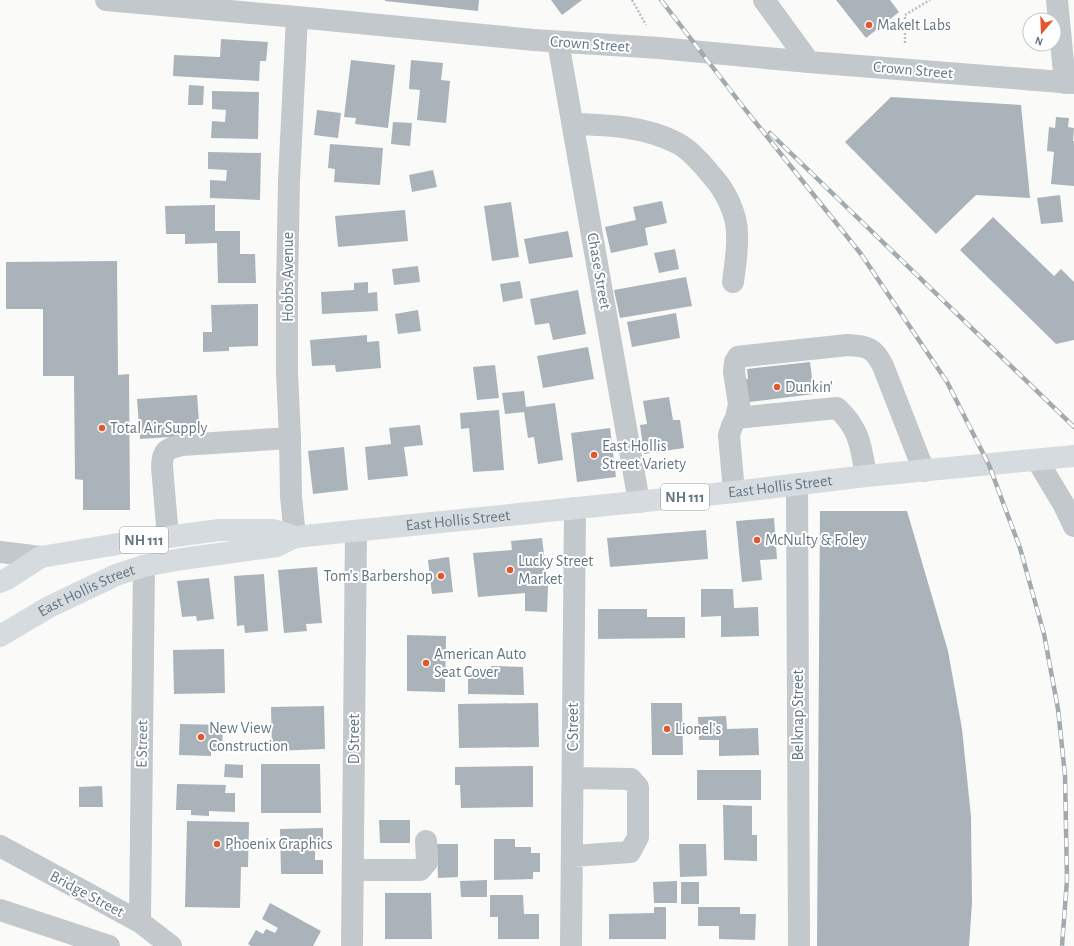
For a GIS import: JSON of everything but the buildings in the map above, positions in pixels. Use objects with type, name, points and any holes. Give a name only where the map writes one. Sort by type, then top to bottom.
[{"type":"main road","name":"East Hollis Street","points":[[0,636],[49,607],[116,575],[144,566],[182,559],[277,546],[295,537],[734,492],[866,476],[1074,456]]},
{"type":"main road","name":"East Hollis Street","points":[[0,582],[41,557],[124,543],[219,530],[273,530],[295,537]]},
{"type":"street","name":"Crown Street","points":[[106,0],[154,2],[558,42],[659,48],[809,62],[1070,83]]},
{"type":"street","points":[[764,0],[809,62]]},
{"type":"street","points":[[1057,0],[1070,83]]},
{"type":"street","name":"Hobbs Avenue","points":[[295,537],[291,496],[288,372],[289,189],[297,17]]},
{"type":"street","name":"Chase Street","points":[[558,42],[639,502]]},
{"type":"street","points":[[573,124],[618,126],[647,131],[678,143],[701,162],[719,184],[731,205],[738,232],[733,282]]},
{"type":"street","points":[[734,492],[729,435],[736,418],[739,404],[734,372],[735,362],[738,357],[745,356],[848,345],[863,346],[871,349],[883,366],[924,471]]},
{"type":"street","points":[[736,418],[837,408],[846,416],[860,442],[866,476]]},
{"type":"street","points":[[168,537],[162,459],[164,453],[170,448],[182,444],[290,438]]},
{"type":"street","points":[[1037,460],[1064,505],[1074,526]]},
{"type":"street","name":"Belknap Street","points":[[797,485],[799,946]]},
{"type":"street","name":"C Street","points":[[571,946],[575,508]]},
{"type":"street","name":"D Street","points":[[352,946],[356,531]]},
{"type":"street","name":"East Hollis Street","points":[[0,552],[41,557]]},
{"type":"street","name":"E Street","points":[[140,922],[144,566]]},
{"type":"street","points":[[573,778],[631,779],[638,787],[638,837],[630,852],[573,856]]},
{"type":"street","points":[[353,870],[420,870],[427,862],[426,841]]},
{"type":"street","name":"Bridge Street","points":[[0,846],[140,922],[171,946]]},
{"type":"street","points":[[0,910],[109,946]]},
{"type":"path","points":[[905,43],[905,15],[930,0]]},
{"type":"railway","points":[[661,0],[744,108],[861,254],[947,382],[989,465],[1020,548],[1044,634],[1058,709],[1065,775],[1067,880],[1062,946]]},
{"type":"railway","points":[[770,133],[1074,427]]},
{"type":"place","name":"MakeIt Labs","points":[[869,25]]},
{"type":"place","name":"Dunkin'","points":[[777,387]]},
{"type":"place","name":"Total Air Supply","points":[[102,428]]},
{"type":"place","name":"East Hollis Street Variety","points":[[594,455]]},
{"type":"place","name":"McNulty & Foley","points":[[757,540]]},
{"type":"place","name":"Lucky Street Market","points":[[510,570]]},
{"type":"place","name":"Tom's Barbershop","points":[[441,576]]},
{"type":"place","name":"American Auto Seat Cover","points":[[426,663]]},
{"type":"place","name":"Lionel's","points":[[667,729]]},
{"type":"place","name":"New View Construction","points":[[201,737]]},
{"type":"place","name":"Phoenix Graphics","points":[[217,844]]}]
